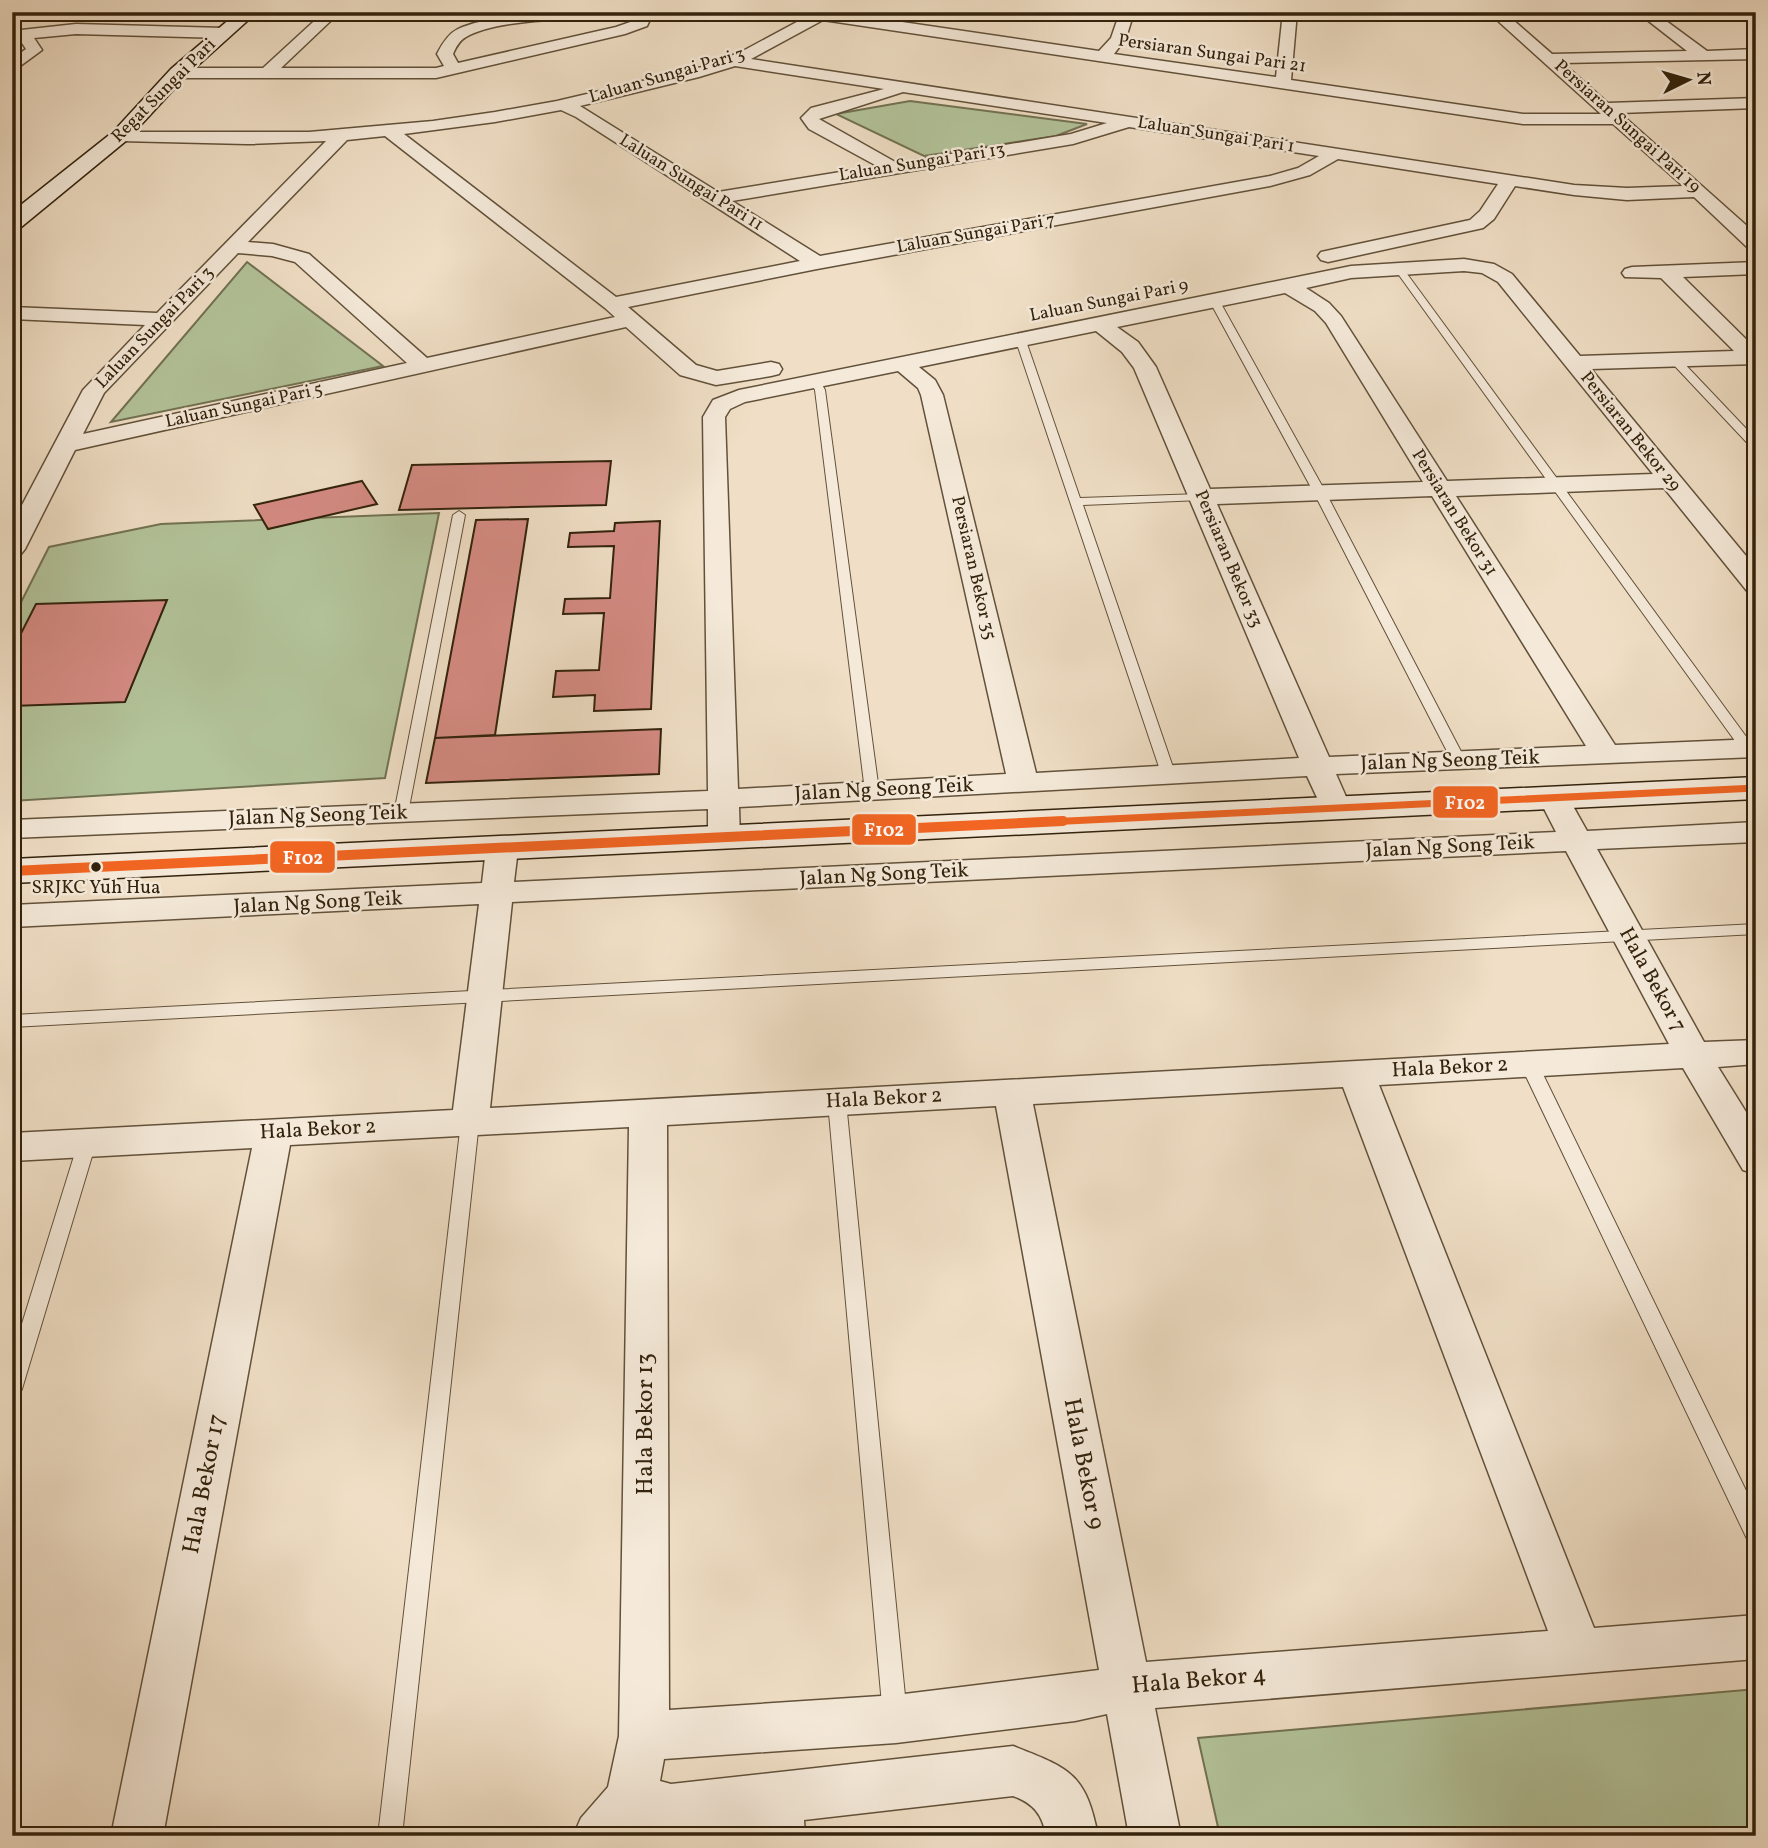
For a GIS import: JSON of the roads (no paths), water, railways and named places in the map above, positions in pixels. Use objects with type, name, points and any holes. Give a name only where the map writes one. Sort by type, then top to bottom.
[{"type":"main road","name":"Regat Sungai Pari","points":[[12,223],[120,136],[178,73],[249,12]]},
{"type":"main road","name":"Jalan Ng Seong Teik","points":[[12,871],[1756,788]]},
{"type":"street","points":[[268,72],[333,12]]},
{"type":"street","points":[[454,70],[445,54],[447,48],[464,32],[481,27],[558,18],[664,12]]},
{"type":"street","name":"Persiaran Sungai Pari 21","points":[[802,12],[1523,119],[1756,103]]},
{"type":"street","points":[[1101,57],[1114,48],[1121,37],[1127,12]]},
{"type":"street","points":[[1283,84],[1290,12]]},
{"type":"street","name":"Persiaran Sungai Pari 19","points":[[1495,12],[1699,191],[1746,227],[1756,245]]},
{"type":"street","points":[[1644,12],[1704,55]]},
{"type":"street","points":[[178,73],[436,74],[634,27],[642,23],[646,13]]},
{"type":"street","name":"Laluan Sungai Pari 3","points":[[120,136],[205,139],[340,137],[391,133],[564,105],[734,61],[820,15]]},
{"type":"street","points":[[936,32],[952,22]]},
{"type":"street","points":[[19,35],[76,29],[224,33]]},
{"type":"street","points":[[12,67],[34,50],[19,35]]},
{"type":"street","points":[[1550,60],[1756,54]]},
{"type":"street","name":"Laluan Sungai Pari 1","points":[[734,61],[1600,193],[1699,191]]},
{"type":"street","points":[[894,167],[815,125],[809,118],[817,112],[904,86]]},
{"type":"street","name":"Laluan Sungai Pari 11","points":[[564,105],[582,113],[817,263]]},
{"type":"street","name":"Laluan Sungai Pari 13","points":[[715,198],[1073,139],[1128,121]]},
{"type":"street","points":[[391,133],[612,304],[688,370],[716,378],[793,365]]},
{"type":"street","name":"Laluan Sungai Pari 3","points":[[12,550],[94,390],[340,137]]},
{"type":"street","name":"Laluan Sungai Pari 7","points":[[612,304],[817,263],[1270,181],[1302,174],[1320,165],[1334,153]]},
{"type":"street","points":[[1306,261],[1476,225],[1487,215],[1510,180]]},
{"type":"street","points":[[234,247],[273,250],[302,258],[424,367]]},
{"type":"street","name":"Persiaran Bekor 29","points":[[1399,268],[1477,265],[1505,278],[1756,585]]},
{"type":"street","points":[[724,838],[714,417],[721,405],[739,397],[902,364],[1017,326],[1100,324],[1325,276],[1399,268]]},
{"type":"street","points":[[1632,273],[1756,268]]},
{"type":"street","points":[[1667,272],[1754,357]]},
{"type":"street","name":"Persiaran Bekor 31","points":[[1288,286],[1322,307],[1334,320],[1606,754]]},
{"type":"street","points":[[12,313],[162,320]]},
{"type":"street","name":"Laluan Sungai Pari 5","points":[[65,445],[631,320]]},
{"type":"street","name":"Persiaran Bekor 33","points":[[1100,324],[1130,346],[1145,367],[1336,808]]},
{"type":"street","points":[[1574,363],[1754,357]]},
{"type":"street","name":"Persiaran Bekor 35","points":[[902,364],[927,385],[932,395],[1023,783]]},
{"type":"street","points":[[1201,497],[1669,481]]},
{"type":"street","name":"Jalan Ng Seong Teik","points":[[12,829],[725,799],[1318,766],[1752,749]]},
{"type":"street","name":"Hala Bekor 7","points":[[1553,797],[1693,1055],[1756,1160]]},
{"type":"street","name":"Jalan Ng Song Teik","points":[[12,916],[497,895],[1756,832]]},
{"type":"street","points":[[470,1122],[502,849]]},
{"type":"street","name":"Hala Bekor 2","points":[[12,1147],[1756,1052]]},
{"type":"street","points":[[1356,1073],[1579,1651]]},
{"type":"street","name":"Hala Bekor 9","points":[[1012,1092],[1155,1836]]},
{"type":"street","name":"Hala Bekor 13","points":[[615,1818],[644,1736],[648,1112]]},
{"type":"street","name":"Hala Bekor 17","points":[[137,1836],[274,1133]]},
{"type":"street","name":"Hala Bekor 4","points":[[644,1736],[895,1719],[1074,1698],[1126,1687],[1756,1637]]},
{"type":"street","points":[[615,1818],[671,1810],[779,1817],[1013,1771],[1044,1783],[1068,1807],[1072,1836]]},
{"type":"lane","points":[[1399,268],[1752,749]]},
{"type":"lane","points":[[1214,300],[1320,493],[1460,761]]},
{"type":"lane","points":[[1017,326],[1169,776]]},
{"type":"lane","points":[[1675,359],[1756,446]]},
{"type":"lane","points":[[815,381],[822,403],[872,791]]},
{"type":"lane","points":[[1076,502],[1201,497]]},
{"type":"lane","points":[[401,813],[459,515]]},
{"type":"lane","points":[[12,1021],[1756,929]]},
{"type":"lane","points":[[1529,1064],[1756,1534]]},
{"type":"lane","points":[[837,1102],[895,1719]]},
{"type":"lane","points":[[390,1836],[470,1122]]},
{"type":"lane","points":[[12,1389],[87,1143]]},
{"type":"place","name":"SRJKC Yuh Hua","points":[[96,867]]}]
